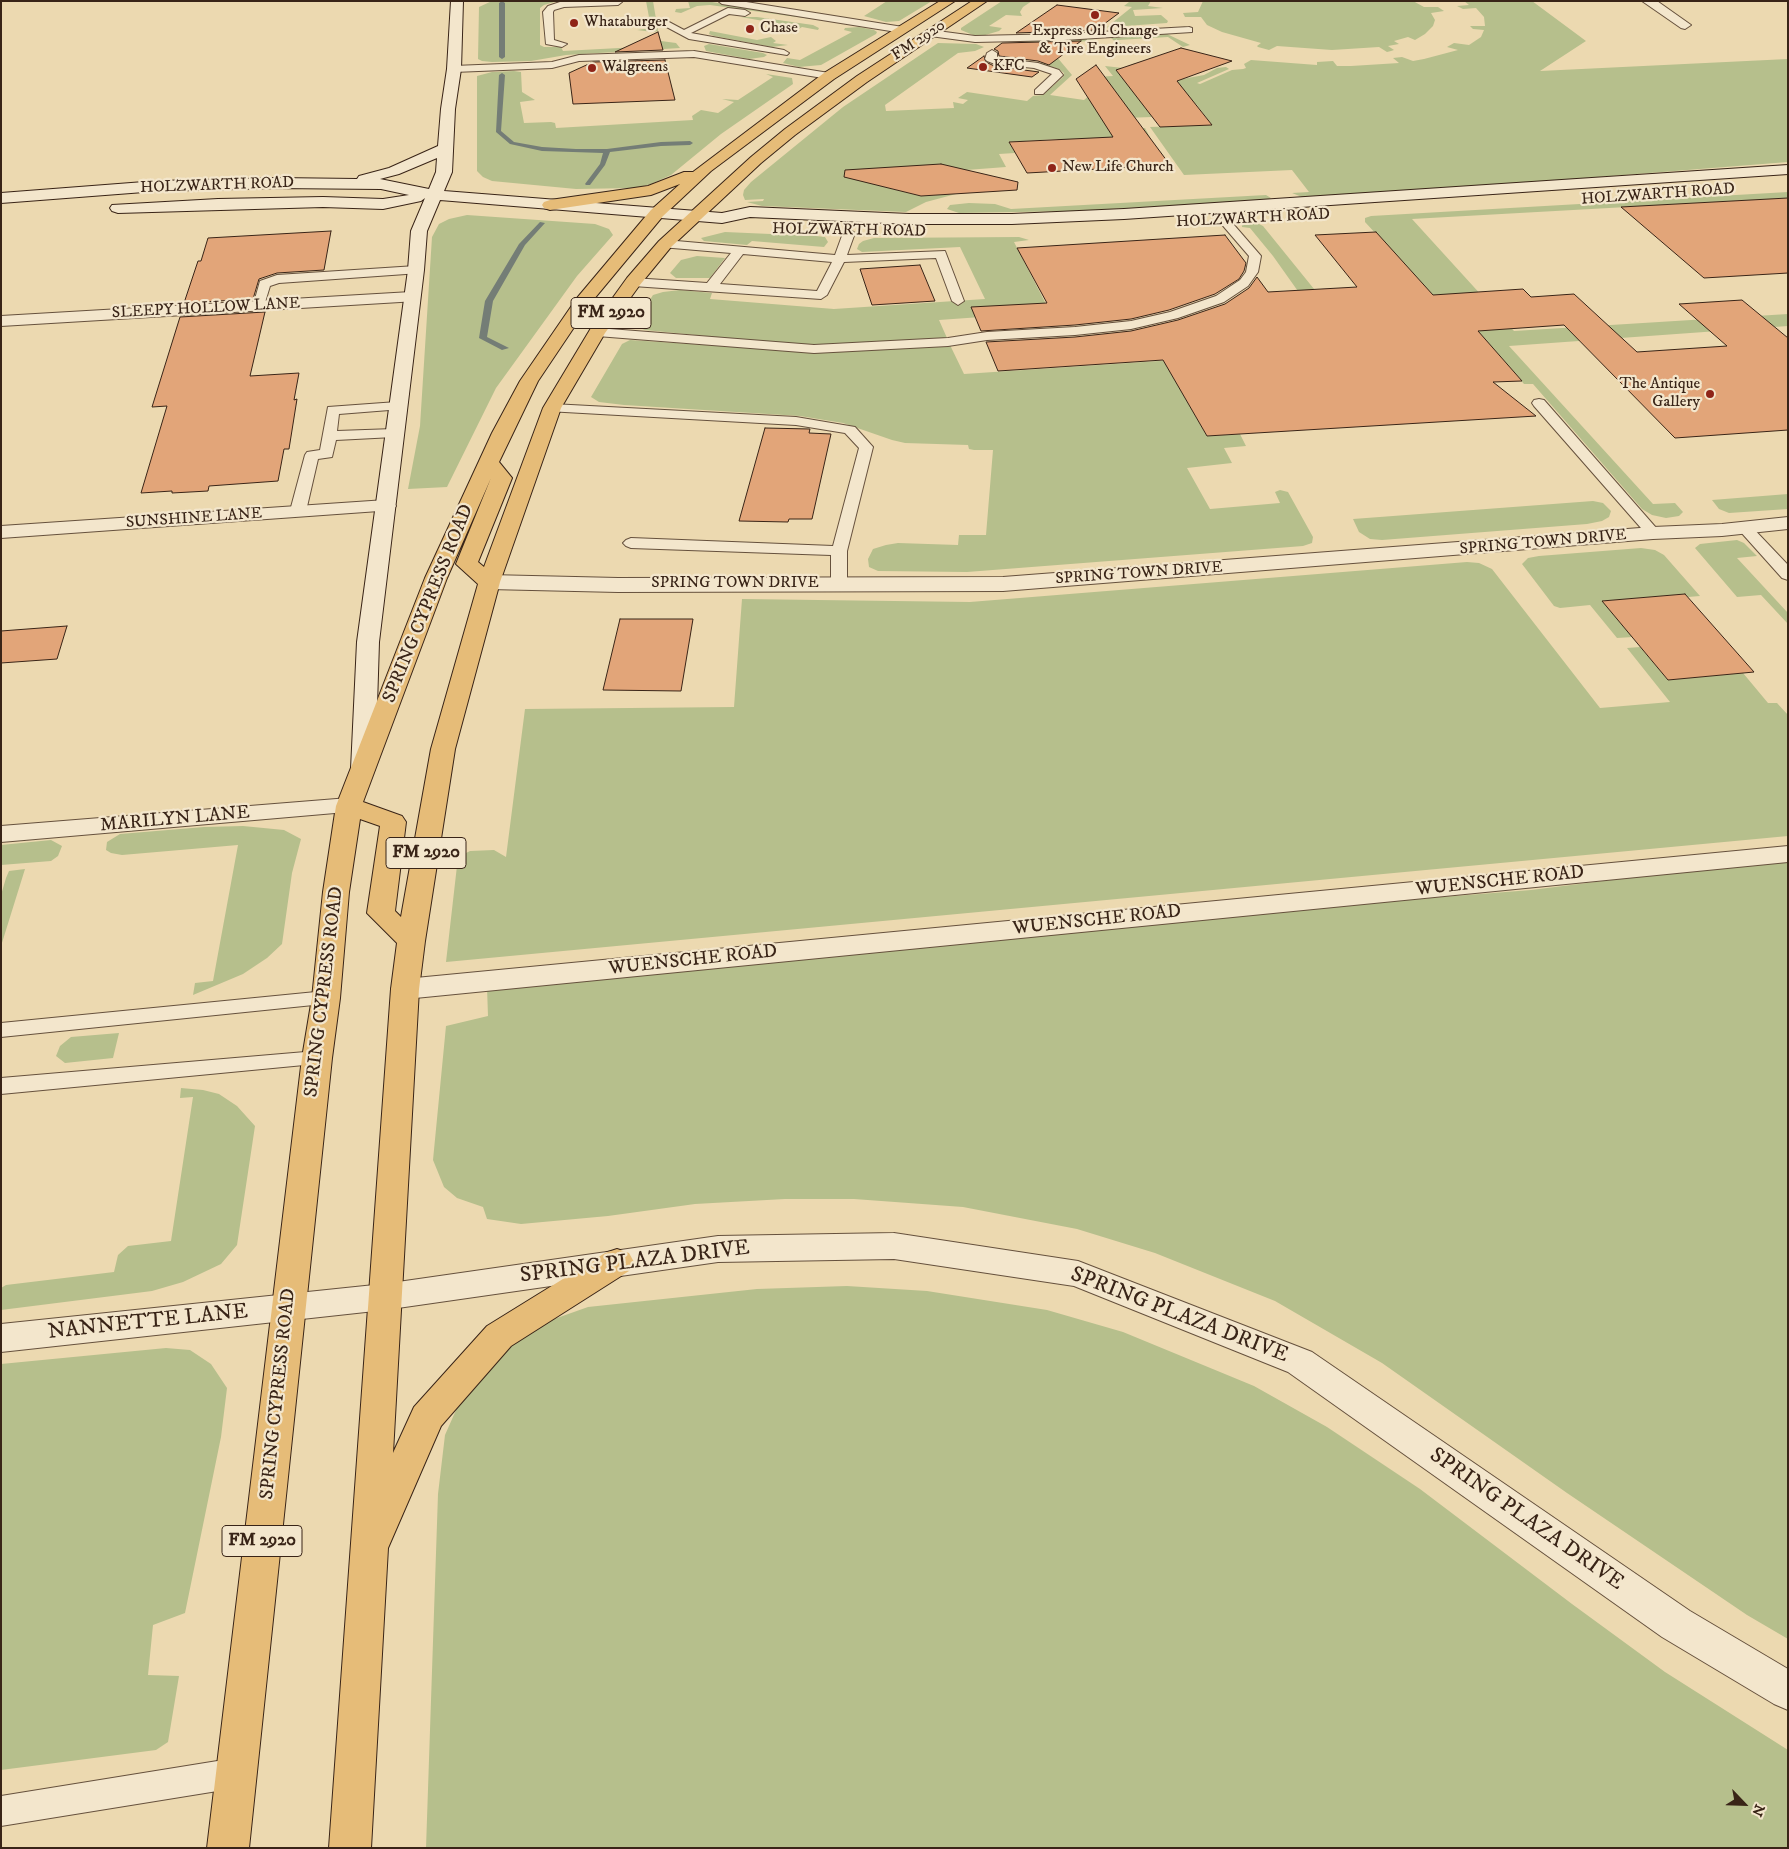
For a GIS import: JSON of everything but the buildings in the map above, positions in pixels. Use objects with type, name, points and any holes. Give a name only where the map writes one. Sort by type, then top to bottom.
[{"type":"main road","points":[[363,771],[368,642],[411,297],[416,270],[419,231],[444,172],[448,109],[454,69],[457,1]]},
{"type":"main road","name":"FM 2920","points":[[657,213],[706,168],[829,76],[949,1]]},
{"type":"main road","name":"FM 2920","points":[[350,1848],[405,989],[411,941],[443,749],[489,582],[552,408],[598,332],[633,282],[665,244],[695,215],[790,132],[862,79],[981,1]]},
{"type":"main road","points":[[1648,1],[1685,25]]},
{"type":"main road","points":[[335,184],[361,180],[394,171],[446,148]]},
{"type":"main road","points":[[550,205],[651,190],[706,168]]},
{"type":"main road","name":"HOLZWARTH ROAD","points":[[1,198],[157,186],[381,184],[433,195],[722,218],[750,212],[909,219],[1012,219],[1288,203],[1788,169]]},
{"type":"main road","name":"HOLZWARTH ROAD","points":[[105,209],[170,204],[323,202],[384,204],[433,195]]},
{"type":"main road","points":[[1288,203],[1299,216]]},
{"type":"main road","name":"HOLZWARTH ROAD","points":[[887,234],[1027,232],[1412,210]]},
{"type":"main road","name":"SPRING CYPRESS ROAD","points":[[228,1848],[288,1309],[317,1058],[326,998],[336,892],[350,806],[436,578],[488,463],[529,380],[583,302],[657,213]]},
{"type":"main road","name":"HOLZWARTH ROAD","points":[[722,218],[736,228],[745,228]]},
{"type":"main road","name":"HOLZWARTH ROAD","points":[[830,232],[868,233]]},
{"type":"main road","name":"SLEEPY HOLLOW LANE","points":[[1,321],[411,297]]},
{"type":"main road","points":[[488,463],[502,478],[467,564],[489,582]]},
{"type":"main road","name":"SUNSHINE LANE","points":[[1,532],[386,506]]},
{"type":"main road","name":"SPRING TOWN DRIVE","points":[[489,582],[618,585],[1003,584],[1654,533],[1722,530],[1788,523]]},
{"type":"main road","points":[[350,806],[393,822],[381,913],[411,941]]},
{"type":"main road","name":"MARILYN LANE","points":[[1,834],[350,806]]},
{"type":"main road","name":"WUENSCHE ROAD","points":[[405,989],[1788,854]]},
{"type":"main road","name":"SPRING PLAZA DRIVE","points":[[384,1297],[718,1249],[894,1246],[1078,1274],[1300,1362],[1676,1624],[1788,1691]]},
{"type":"main road","points":[[368,1554],[427,1417],[499,1336],[618,1262]]},
{"type":"main road","name":"NANNETTE LANE","points":[[1,1338],[288,1309],[384,1297]]},
{"type":"lane","points":[[722,1],[753,4],[903,30]]},
{"type":"lane","points":[[562,44],[549,42],[548,12],[551,8],[563,4],[618,2]]},
{"type":"lane","points":[[687,35],[728,11],[833,27]]},
{"type":"lane","points":[[666,24],[687,35],[784,53]]},
{"type":"lane","points":[[930,33],[975,39],[1040,36],[1064,37],[1186,28]]},
{"type":"lane","points":[[687,35],[694,54]]},
{"type":"lane","points":[[992,53],[990,59],[995,61],[1035,65],[1056,72],[1058,75],[1039,92]]},
{"type":"lane","points":[[454,69],[552,65],[579,58],[694,54],[829,76]]},
{"type":"lane","points":[[598,332],[814,349],[948,342],[987,336],[1075,331],[1131,325],[1174,315],[1220,299],[1244,283],[1252,272],[1255,256],[1224,220]]},
{"type":"lane","points":[[633,282],[821,295],[840,259],[850,233]]},
{"type":"lane","points":[[665,244],[840,259],[941,254],[958,301]]},
{"type":"lane","points":[[711,287],[740,250]]},
{"type":"lane","points":[[259,306],[264,284],[277,279],[416,270]]},
{"type":"lane","points":[[1539,403],[1654,533]]},
{"type":"lane","points":[[298,511],[312,455],[327,454],[333,410],[397,406]]},
{"type":"lane","points":[[552,408],[796,421],[850,430],[866,447],[840,551],[839,584]]},
{"type":"lane","points":[[329,436],[394,433]]},
{"type":"lane","points":[[1744,527],[1788,575]]},
{"type":"lane","points":[[631,543],[840,551]]},
{"type":"lane","points":[[1,1030],[326,998]]},
{"type":"lane","points":[[1,1086],[317,1058]]},
{"type":"lane","points":[[1,1811],[236,1773]]},
{"type":"green space","points":[[492,1],[558,1],[540,8],[540,45],[544,47],[561,47],[563,51],[638,47],[648,41],[661,41],[676,43],[680,48],[566,55],[531,61],[482,61],[478,59],[479,7]]},
{"type":"green space","points":[[646,1],[653,1],[658,31],[637,30],[651,28]]},
{"type":"green space","points":[[688,1],[706,1],[833,22],[710,5],[697,6],[681,13],[675,12],[676,9],[690,8]]},
{"type":"green space","points":[[887,1],[932,1],[899,21],[886,22],[864,16]]},
{"type":"green space","points":[[1002,1],[1032,1],[1023,7],[1020,12],[1022,16],[1006,15],[989,26],[1002,28],[999,31],[982,36],[973,35],[961,30],[961,28]]},
{"type":"green space","points":[[1123,1],[1151,1],[1148,6],[1163,8],[1133,10],[1135,16],[1161,15],[1168,21],[1167,23],[1029,33],[1107,27],[1132,7],[1124,6],[1129,2]]},
{"type":"green space","points":[[1203,1],[1413,1],[1424,7],[1438,7],[1444,11],[1431,13],[1435,20],[1433,26],[1425,34],[1415,40],[1408,37],[1394,41],[1399,44],[1388,46],[1394,50],[1387,52],[1379,47],[1332,50],[1277,46],[1269,50],[1257,46],[1261,43],[1222,32],[1207,25],[1201,17],[1185,17],[1183,13],[1198,12]]},
{"type":"green space","points":[[1464,1],[1532,1],[1586,41],[1540,71],[1788,59],[1788,162],[1511,184],[1302,197],[1292,193],[1309,192],[1292,170],[1184,175],[1150,127],[1212,125],[1196,104],[1145,107],[1152,117],[1124,118],[1131,129],[1145,128],[1152,141],[1062,146],[1057,139],[1009,142],[1015,153],[999,154],[1006,167],[887,176],[892,189],[921,196],[956,194],[926,202],[906,212],[762,206],[747,202],[763,201],[764,199],[745,200],[743,195],[744,190],[751,182],[843,107],[938,43],[976,44],[984,47],[975,51],[958,53],[885,105],[886,111],[954,108],[953,102],[963,104],[968,100],[958,98],[967,92],[1027,101],[1033,96],[1043,95],[1063,77],[1064,73],[1059,69],[1039,63],[1054,61],[1016,43],[1022,41],[1087,38],[1095,40],[1099,45],[1094,45],[1089,41],[1046,44],[1072,75],[1050,95],[1084,100],[1103,84],[1094,77],[1113,76],[1105,66],[1132,69],[1127,67],[1135,63],[1188,77],[1177,80],[1204,75],[1217,68],[1226,67],[1229,69],[1197,83],[1200,84],[1232,70],[1246,68],[1244,64],[1251,60],[1317,65],[1317,62],[1333,61],[1337,66],[1351,66],[1399,63],[1393,58],[1402,57],[1413,61],[1424,59],[1458,50],[1447,47],[1454,43],[1469,45],[1481,37],[1484,30],[1473,29],[1470,26],[1485,26],[1484,17],[1476,8],[1463,9],[1457,6],[1469,5]]},
{"type":"green space","points":[[741,17],[757,17],[813,25],[819,28],[818,30],[802,27],[794,32],[782,32],[785,29],[782,28],[786,25]]},
{"type":"green space","points":[[859,27],[877,32],[821,65],[799,67],[783,63],[787,58],[800,60],[852,32],[844,30],[845,28]]},
{"type":"green space","points":[[710,31],[757,40],[771,37],[776,41],[773,43],[788,45],[772,47],[714,36],[709,34]]},
{"type":"green space","points":[[1167,34],[1190,45],[1183,47],[1168,37],[1118,40],[1121,44],[1118,44],[1111,38]]},
{"type":"green space","points":[[709,44],[767,55],[749,59],[706,51],[704,46]]},
{"type":"green space","points":[[492,72],[521,72],[522,92],[535,100],[520,102],[524,123],[551,122],[555,123],[556,128],[693,120],[692,116],[701,110],[718,113],[734,102],[722,99],[738,100],[773,77],[766,74],[792,78],[793,84],[721,134],[671,175],[636,188],[576,189],[492,181],[483,177],[477,171],[477,76]]},
{"type":"green space","points":[[1788,192],[1788,198],[1412,219],[1514,331],[1788,314],[1788,326],[1509,346],[1653,504],[1675,503],[1683,512],[1679,516],[1666,518],[1652,515],[1642,509],[1533,384],[1524,384],[1496,352],[1170,371],[1207,436],[1240,434],[1246,446],[1224,448],[1232,463],[1187,468],[1210,509],[1280,503],[1275,492],[1280,490],[1288,492],[1313,537],[1312,543],[1303,546],[967,572],[878,571],[869,567],[868,559],[873,549],[886,545],[898,543],[958,545],[959,535],[986,535],[993,450],[969,449],[968,445],[905,443],[843,423],[800,416],[624,405],[599,402],[591,397],[622,344],[630,340],[812,352],[950,345],[964,374],[1339,349],[1273,256],[1250,228],[1242,227],[1242,225],[1249,223],[1257,223],[1263,226],[1361,347],[1472,338],[1365,222],[1365,218],[1371,216]]},
{"type":"green space","points":[[1266,195],[1271,198],[1267,200],[1075,211],[959,213],[947,209],[950,205],[969,203],[995,204],[1011,209]]},
{"type":"green space","points":[[467,215],[595,224],[609,229],[613,235],[577,276],[496,388],[447,487],[408,489],[420,426],[432,237],[439,224],[449,219]]},
{"type":"green space","points":[[725,232],[816,236],[825,237],[828,242],[824,247],[752,241],[747,245],[704,241],[701,238]]},
{"type":"green space","points":[[1019,237],[1029,240],[1014,242],[1046,304],[995,316],[939,320],[947,338],[828,346],[645,330],[637,327],[635,323],[653,295],[680,290],[712,293],[710,299],[834,309],[985,299],[960,247],[862,252],[857,249],[859,244],[874,238]]},
{"type":"green space","points":[[697,256],[725,258],[710,278],[676,278],[670,273],[681,260]]},
{"type":"green space","points":[[1788,494],[1788,509],[1729,513],[1719,509],[1712,500]]},
{"type":"green space","points":[[1593,501],[1603,503],[1611,511],[1609,517],[1602,521],[1587,524],[1382,540],[1370,539],[1359,532],[1353,519]]},
{"type":"green space","points":[[1737,540],[1744,543],[1757,556],[1737,558],[1788,613],[1788,624],[1761,595],[1737,597],[1695,548],[1700,544]]},
{"type":"green space","points":[[1641,548],[1655,550],[1664,555],[1700,596],[1688,597],[1685,594],[1603,601],[1633,637],[1617,638],[1590,605],[1560,608],[1554,606],[1522,564],[1528,558],[1539,556]]},
{"type":"green space","points":[[1467,562],[1479,563],[1492,569],[1600,708],[1670,702],[1627,648],[1640,647],[1668,680],[1743,673],[1768,703],[1777,703],[1788,715],[1788,836],[446,962],[458,857],[470,851],[494,850],[506,857],[525,709],[734,707],[742,599],[970,602]]},
{"type":"green space","points":[[243,826],[284,830],[301,839],[292,873],[282,944],[267,958],[243,974],[193,995],[195,983],[213,981],[238,845],[122,855],[106,850],[107,842],[120,834],[204,827]]},
{"type":"green space","points":[[51,840],[62,846],[58,856],[51,861],[1,865],[1,845]]},
{"type":"green space","points":[[1788,862],[1788,1639],[1747,1615],[1567,1493],[1382,1363],[1275,1301],[1155,1253],[1077,1229],[963,1207],[854,1199],[785,1199],[695,1204],[608,1216],[521,1224],[487,1219],[483,1207],[457,1198],[444,1187],[433,1160],[446,1026],[488,1016],[487,987],[974,943],[1366,903],[1531,890],[1691,870]]},
{"type":"green space","points":[[25,869],[1,946],[1,895],[6,878],[9,871]]},
{"type":"green space","points":[[119,1033],[113,1058],[65,1063],[56,1056],[60,1046],[71,1037]]},
{"type":"green space","points":[[181,1088],[219,1094],[237,1106],[255,1126],[237,1245],[221,1264],[183,1282],[152,1291],[1,1310],[1,1288],[6,1285],[114,1272],[118,1255],[128,1246],[171,1241],[193,1097],[180,1098]]},
{"type":"green space","points":[[847,1286],[927,1291],[1047,1310],[1123,1332],[1254,1386],[1327,1427],[1420,1489],[1665,1672],[1788,1750],[1788,1848],[426,1848],[438,1494],[445,1435],[464,1392],[526,1329],[588,1307],[757,1289]]},
{"type":"green space","points":[[166,1348],[190,1350],[211,1364],[227,1388],[221,1437],[185,1613],[153,1625],[148,1675],[179,1676],[168,1742],[156,1750],[1,1770],[1,1364]]},
{"type":"waterway","points":[[502,3],[502,57]]},
{"type":"waterway","points":[[502,75],[498,131],[512,143],[542,149],[607,151]]},
{"type":"waterway","points":[[607,151],[661,144],[690,143]]},
{"type":"waterway","points":[[588,184],[603,164],[607,151]]},
{"type":"waterway","points":[[505,348],[483,338],[489,301],[522,244],[542,223]]},
{"type":"place","name":"Express Oil Change & Tire Engineers","points":[[1095,15]]},
{"type":"place","name":"Whataburger","points":[[574,23]]},
{"type":"place","name":"Chase","points":[[750,29]]},
{"type":"place","name":"KFC","points":[[983,67]]},
{"type":"place","name":"Walgreens","points":[[592,68]]},
{"type":"place","name":"New Life Church","points":[[1052,168]]},
{"type":"place","name":"The Antique Gallery","points":[[1710,394]]}]
